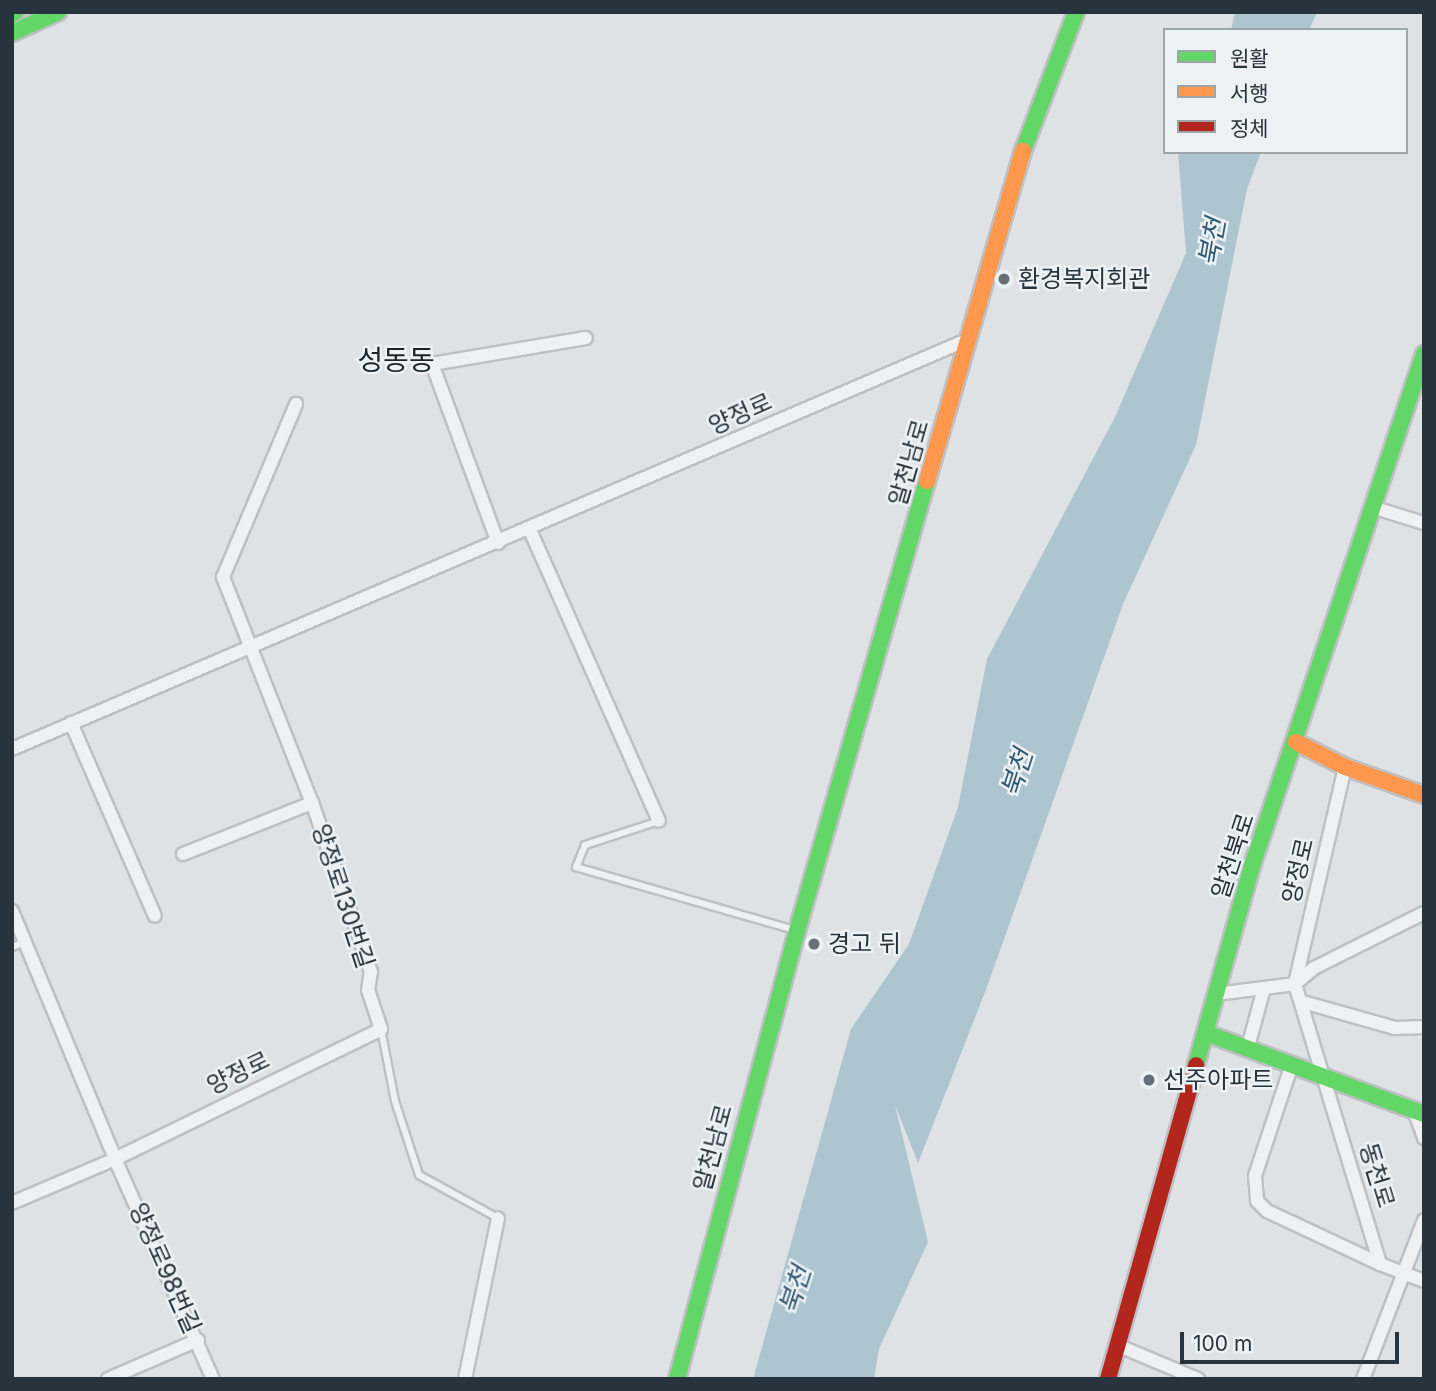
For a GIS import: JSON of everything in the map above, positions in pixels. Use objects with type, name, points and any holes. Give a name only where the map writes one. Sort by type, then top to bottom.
[{"type":"street","points":[[12,33],[58,12]]},
{"type":"street","name":"알천남로","points":[[677,1379],[797,931],[1033,115],[1076,12]]},
{"type":"street","points":[[498,543],[432,364],[586,338]]},
{"type":"street","name":"양정로","points":[[12,749],[249,645],[530,530],[969,339]]},
{"type":"street","name":"알천북로","points":[[1108,1379],[1252,866],[1375,508],[1424,354]]},
{"type":"street","points":[[249,645],[223,577],[296,404]]},
{"type":"street","points":[[1375,508],[1424,523]]},
{"type":"street","points":[[530,530],[659,821]]},
{"type":"street","name":"양정로130번길","points":[[249,645],[312,803],[371,972],[368,990],[381,1029]]},
{"type":"street","points":[[71,723],[155,916]]},
{"type":"street","points":[[1296,742],[1345,767],[1424,794]]},
{"type":"street","name":"양정로","points":[[1295,984],[1345,767]]},
{"type":"street","name":"양정로130번길","points":[[183,854],[312,803]]},
{"type":"street","points":[[12,911],[115,1159]]},
{"type":"street","points":[[1216,995],[1295,984],[1314,968],[1424,913]]},
{"type":"street","name":"동천로","points":[[1295,984],[1303,1002],[1380,1264]]},
{"type":"street","points":[[1248,1047],[1264,988]]},
{"type":"street","points":[[1303,1002],[1395,1028],[1424,1027]]},
{"type":"street","name":"양정로","points":[[12,1203],[115,1159],[381,1029]]},
{"type":"street","points":[[1206,1033],[1419,1112],[1424,1138]]},
{"type":"street","points":[[1292,1064],[1255,1176],[1257,1201],[1267,1211],[1380,1264],[1424,1281]]},
{"type":"street","name":"양정로98번길","points":[[115,1159],[198,1340],[213,1379]]},
{"type":"street","points":[[465,1379],[498,1218]]},
{"type":"street","points":[[1363,1379],[1424,1220]]},
{"type":"street","points":[[108,1379],[198,1340]]},
{"type":"street","points":[[1117,1345],[1197,1379]]},
{"type":"lane","points":[[659,821],[585,845],[576,867],[797,931]]},
{"type":"lane","points":[[12,947],[25,943]]},
{"type":"lane","points":[[381,1029],[395,1101],[419,1175],[498,1218]]},
{"type":"water","points":[[1235,12],[1317,12],[1310,28],[1231,28]]},
{"type":"water","name":"북천","points":[[1178,154],[1260,154],[1247,189],[1196,445],[1123,604],[987,987],[918,1163],[895,1105],[928,1242],[879,1349],[874,1379],[753,1379],[851,1029],[909,944],[958,807],[987,659],[1115,417],[1186,253]]},
{"type":"traffic: fast","points":[[12,14],[16,12]]},
{"type":"traffic: fast","points":[[12,33],[58,12]]},
{"type":"traffic: fast","points":[[1023,151],[1076,12]]},
{"type":"traffic: fast","points":[[1196,1065],[1252,866],[1424,354]]},
{"type":"traffic: fast","points":[[677,1379],[797,931],[927,481]]},
{"type":"traffic: fast","points":[[1206,1033],[1424,1114]]},
{"type":"traffic: slow","points":[[927,481],[1023,151]]},
{"type":"traffic: slow","points":[[1296,742],[1345,767],[1424,795]]},
{"type":"traffic: jam","points":[[1108,1379],[1196,1065]]},
{"type":"place","name":"환경복지회관","points":[[1004,279]]},
{"type":"place","name":"경고 뒤","points":[[814,944]]},
{"type":"place","name":"선주아파트","points":[[1149,1080]]},
{"type":"district","name":"성동동","points":[[396,360]]}]
